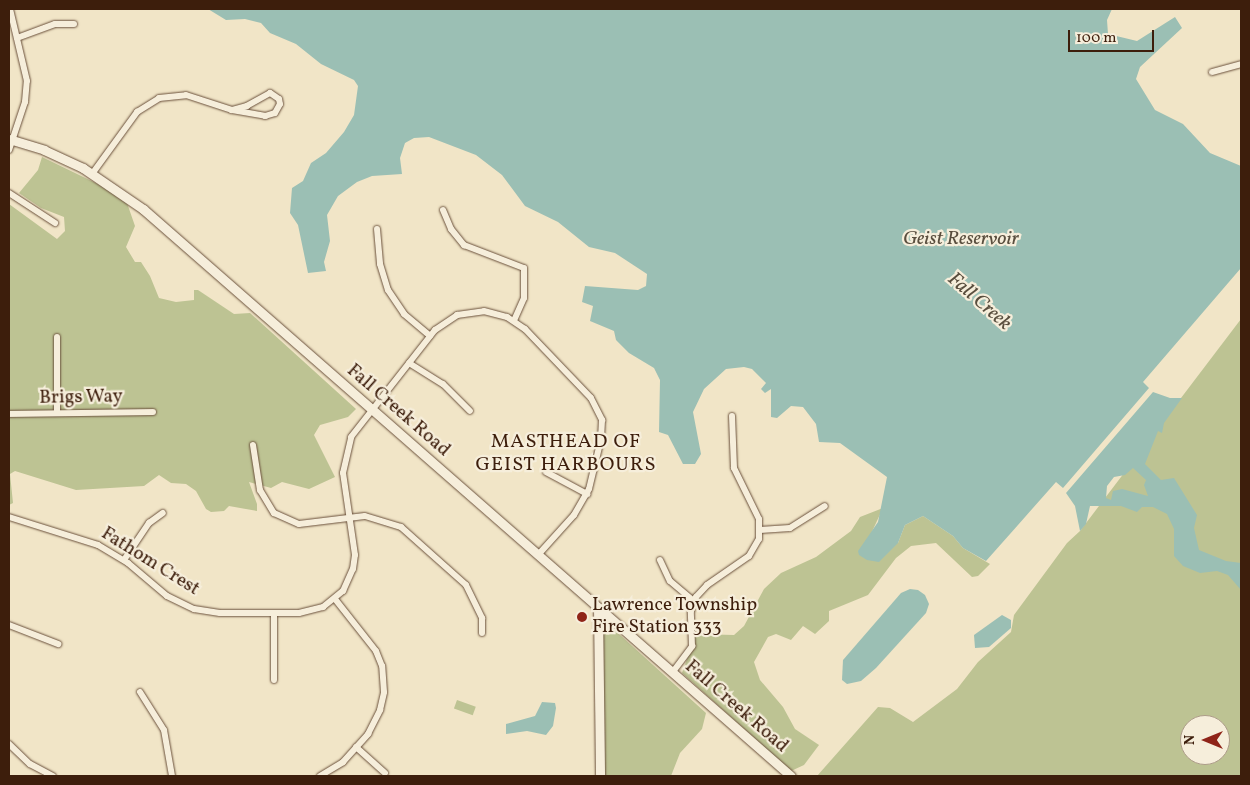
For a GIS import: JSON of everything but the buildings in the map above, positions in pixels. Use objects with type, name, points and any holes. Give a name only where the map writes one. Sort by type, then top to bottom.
[{"type":"main road","name":"Fall Creek Road","points":[[11,140],[44,150],[92,174],[143,209],[791,776]]},
{"type":"main road","points":[[598,608],[600,776]]},
{"type":"street","points":[[9,150],[27,81],[10,9]]},
{"type":"street","points":[[17,38],[55,24],[74,24]]},
{"type":"street","points":[[1212,72],[1241,64]]},
{"type":"street","points":[[92,174],[137,112],[157,99],[186,95],[232,110],[265,116],[275,113],[280,104],[279,99],[270,93],[248,106],[232,110]]},
{"type":"street","points":[[9,193],[55,223]]},
{"type":"street","points":[[443,210],[451,229],[464,245],[524,268],[524,298],[514,320]]},
{"type":"street","points":[[377,228],[380,264],[388,290],[404,314],[430,336]]},
{"type":"street","points":[[320,776],[341,764],[376,720],[384,681],[372,644],[335,599],[344,589],[353,569],[355,555],[343,480],[345,456],[356,428],[430,336],[450,318],[470,312],[492,312],[514,320],[588,394],[599,412],[602,434],[594,478],[574,515],[538,555]]},
{"type":"street","points":[[57,337],[58,413]]},
{"type":"street","points":[[408,363],[443,384],[470,411]]},
{"type":"street","name":"Brigs Way","points":[[9,414],[153,412]]},
{"type":"street","points":[[672,673],[692,646],[691,612],[694,601],[707,585],[749,556],[758,541],[760,530],[756,512],[734,468],[732,416]]},
{"type":"street","points":[[254,445],[260,490],[274,514],[298,524],[349,517],[384,519],[414,536],[466,585],[482,618],[482,633]]},
{"type":"street","points":[[546,472],[587,494]]},
{"type":"street","points":[[760,530],[790,528],[825,506]]},
{"type":"street","points":[[124,560],[149,523],[163,513]]},
{"type":"street","name":"Fathom Crest","points":[[9,516],[79,537],[124,560],[168,596],[194,609],[220,613],[310,611],[335,599]]},
{"type":"street","points":[[660,560],[671,584],[694,601]]},
{"type":"street","points":[[274,613],[274,680]]},
{"type":"street","points":[[9,625],[58,644]]},
{"type":"street","points":[[140,692],[164,730],[172,776]]},
{"type":"street","points":[[9,744],[34,767],[53,776]]},
{"type":"street","points":[[356,747],[385,773]]},
{"type":"green space","points":[[42,157],[106,188],[127,203],[135,226],[126,247],[135,262],[141,262],[150,276],[159,298],[176,302],[194,300],[194,290],[198,290],[234,314],[250,313],[356,409],[348,417],[320,425],[314,435],[335,477],[309,489],[282,482],[271,488],[249,482],[257,504],[257,511],[229,506],[224,511],[211,512],[206,509],[196,491],[186,484],[171,483],[159,475],[144,486],[76,490],[15,471],[10,474],[13,503],[9,505],[9,204],[57,239],[65,231],[64,217],[41,208],[19,193],[38,170]]},
{"type":"green space","points":[[1241,319],[1241,776],[817,776],[878,707],[890,708],[913,722],[957,689],[978,662],[1011,632],[1014,615],[1067,543],[1080,531]]},
{"type":"green space","points":[[883,508],[869,538],[898,543],[905,525],[923,516],[953,536],[963,548],[990,564],[978,576],[972,577],[936,543],[911,546],[896,558],[868,595],[829,611],[829,621],[815,634],[803,626],[791,640],[776,634],[768,637],[754,662],[760,680],[783,707],[795,729],[819,745],[804,765],[791,771],[682,673],[696,634],[734,635],[744,626],[764,589],[781,573],[816,557],[851,531],[860,517]]},
{"type":"green space","points":[[609,625],[706,713],[702,729],[680,753],[671,776],[602,776],[601,626]]},
{"type":"green space","points":[[457,700],[476,707],[473,715],[454,708]]},
{"type":"water","name":"Geist Reservoir","points":[[208,9],[1112,9],[1107,20],[1108,34],[1137,41],[1175,17],[1182,28],[1140,67],[1136,79],[1155,110],[1183,124],[1210,153],[1241,166],[1241,268],[1143,382],[1149,388],[1063,488],[1056,482],[986,561],[963,548],[953,536],[923,516],[905,525],[898,543],[879,562],[867,560],[859,555],[858,551],[878,522],[887,477],[840,443],[819,442],[816,424],[803,407],[791,406],[777,418],[771,417],[771,389],[765,393],[761,389],[766,383],[752,369],[744,367],[726,369],[704,389],[693,412],[701,454],[695,464],[683,464],[668,435],[659,432],[660,380],[654,368],[629,353],[616,340],[614,331],[590,321],[593,306],[582,302],[585,286],[638,290],[646,286],[647,274],[615,253],[589,247],[558,222],[525,206],[502,175],[476,155],[429,137],[414,138],[405,143],[400,158],[402,174],[372,176],[357,182],[338,196],[327,215],[330,241],[324,262],[326,271],[308,273],[298,225],[290,213],[292,188],[303,181],[311,163],[326,153],[344,132],[354,115],[358,86],[354,80],[321,64],[296,44],[270,33],[261,23],[245,19],[226,20]]},
{"type":"water","points":[[1153,392],[1170,398],[1182,398],[1164,423],[1162,433],[1158,431],[1145,464],[1161,480],[1174,478],[1197,515],[1194,528],[1199,550],[1226,561],[1241,563],[1241,590],[1228,575],[1217,571],[1200,573],[1183,566],[1174,556],[1174,529],[1167,514],[1153,507],[1142,507],[1137,512],[1121,506],[1090,506],[1086,524],[1080,531],[1075,506],[1066,493]],"holes":[[[1133,468],[1146,480],[1144,485],[1148,496],[1122,489],[1113,491],[1111,500],[1106,498],[1107,486],[1114,477],[1125,475]]]},
{"type":"water","points":[[910,589],[918,590],[925,595],[929,604],[926,613],[876,668],[861,681],[847,684],[842,680],[843,660],[901,593]]},
{"type":"water","points":[[1002,615],[1011,620],[1011,628],[989,647],[975,648],[974,635]]},
{"type":"water","points":[[542,702],[555,703],[556,708],[553,726],[546,735],[527,731],[506,734],[506,724],[535,716]]},
{"type":"place","name":"Lawrence Township Fire Station 333","points":[[582,617]]},
{"type":"district","name":"MASTHEAD OF GEIST HARBOURS","points":[[566,454]]},
{"type":"water label","name":"Fall Creek","points":[[979,302]]}]
